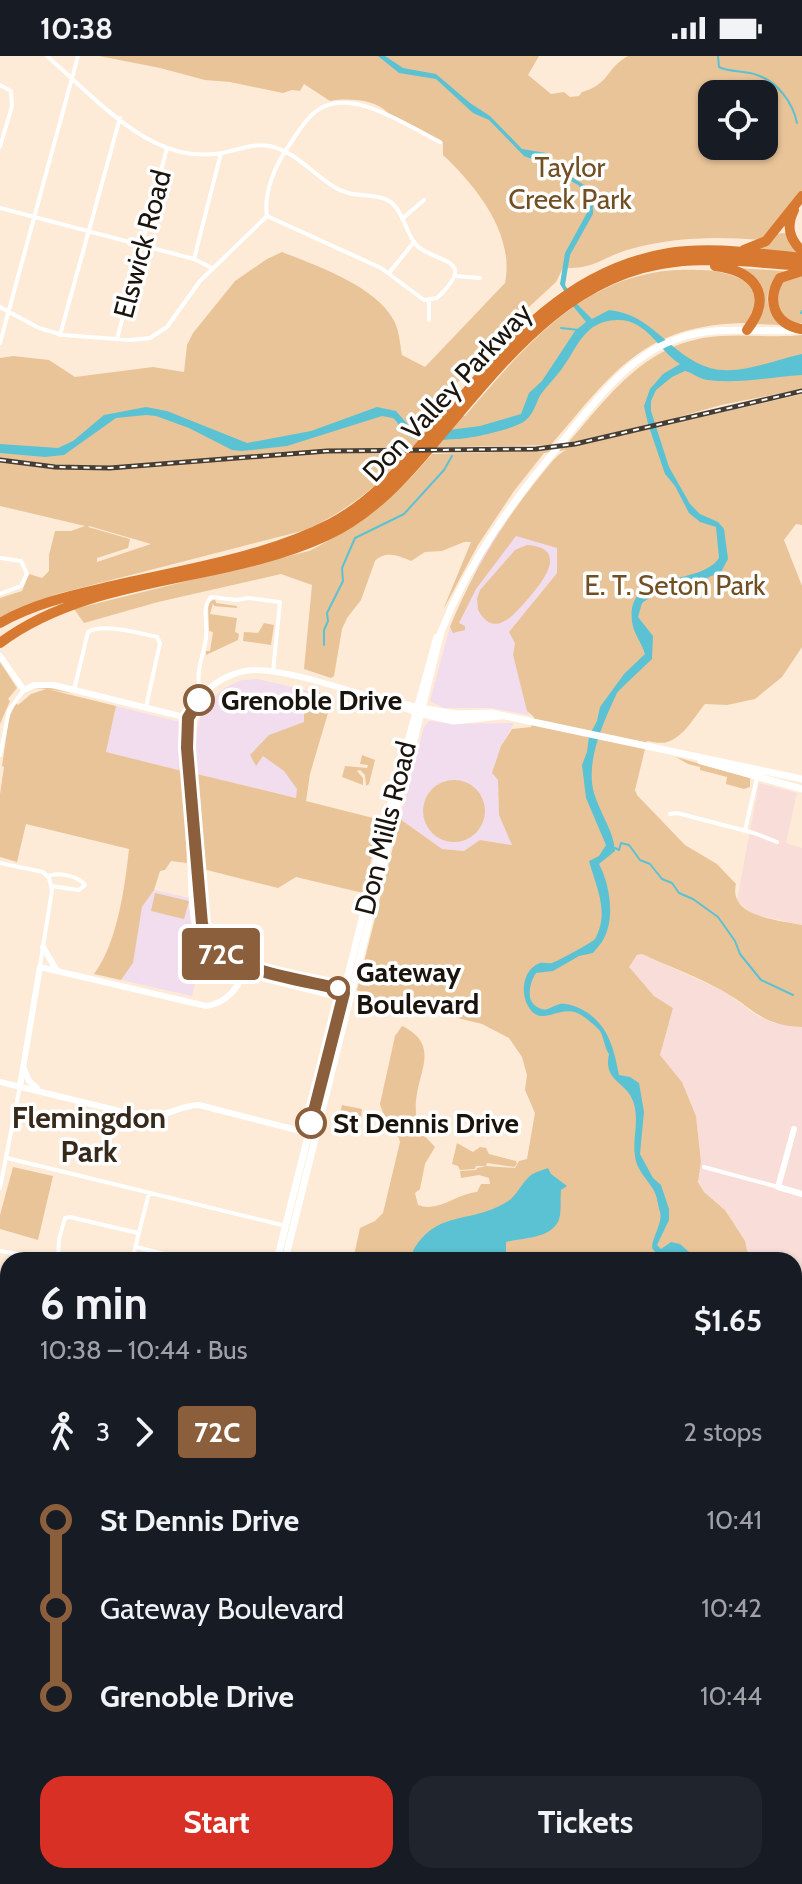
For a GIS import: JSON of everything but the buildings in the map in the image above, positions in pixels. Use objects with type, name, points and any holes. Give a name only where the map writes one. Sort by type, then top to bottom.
[{"type":"highway","points":[[708,251],[747,250],[760,245],[802,198]]},
{"type":"highway","points":[[802,198],[789,224],[792,239],[802,251]]},
{"type":"highway","name":"Don Valley Parkway","points":[[0,623],[31,608],[79,593],[223,560],[304,536],[355,509],[378,491],[559,304],[613,269],[669,253],[708,251],[802,258]]},
{"type":"highway","name":"Don Valley Parkway","points":[[581,290],[625,274],[686,261],[721,260],[802,269]]},
{"type":"highway","points":[[686,261],[732,269],[753,281],[760,301],[747,330]]},
{"type":"highway","points":[[801,329],[781,320],[772,307],[772,298],[773,289],[780,278],[802,269]]},
{"type":"highway","name":"Don Valley Parkway","points":[[0,643],[30,624],[77,604],[307,545],[354,520],[381,500],[421,459],[454,413]]},
{"type":"main road","name":"Don Mills Road","points":[[280,1252],[289,1227],[436,638],[467,575],[512,504],[575,425],[618,376],[651,351],[679,338],[713,330],[801,329]]},
{"type":"main road","name":"Don Mills Road","points":[[312,1134],[344,993],[419,710]]},
{"type":"main road","points":[[419,710],[491,713],[532,721],[649,746],[758,774],[802,789]]},
{"type":"main road","points":[[758,774],[802,779]]},
{"type":"main road","name":"Don Mills Road","points":[[286,1252],[289,1227]]},
{"type":"street","points":[[47,56],[120,118],[145,137],[167,148],[190,154],[271,146],[285,152],[342,192],[387,200],[393,204],[414,242],[447,260],[454,276]]},
{"type":"street","points":[[0,343],[78,56]]},
{"type":"street","points":[[0,85],[11,91],[13,101],[0,147]]},
{"type":"street","points":[[267,216],[266,204],[279,158],[316,111],[341,101],[364,105],[440,142]]},
{"type":"street","points":[[60,335],[120,118]]},
{"type":"street","name":"Elswick Road","points":[[117,340],[167,148]]},
{"type":"street","points":[[194,259],[221,153]]},
{"type":"street","points":[[402,219],[424,200]]},
{"type":"street","points":[[0,208],[194,259],[212,268]]},
{"type":"street","points":[[0,307],[60,335],[141,340],[162,331],[212,268],[267,216]]},
{"type":"street","points":[[267,216],[389,273],[421,299],[429,301],[448,288],[454,276]]},
{"type":"street","points":[[389,273],[414,242]]},
{"type":"street","points":[[454,276],[480,278]]},
{"type":"street","points":[[429,301],[429,320]]},
{"type":"street","points":[[0,558],[21,561],[27,574],[21,586],[0,594]]},
{"type":"street","points":[[209,689],[199,684],[198,677],[206,636],[206,604],[211,597],[280,602],[273,672]]},
{"type":"street","points":[[74,690],[88,632],[97,628],[132,631],[157,637],[160,643],[146,707]]},
{"type":"street","points":[[2,659],[24,690]]},
{"type":"street","points":[[344,993],[340,989],[307,985],[245,970],[220,953],[209,940],[202,924],[196,887],[187,748],[188,718],[209,689],[222,679],[243,671],[273,672],[419,710]]},
{"type":"street","points":[[0,755],[9,710],[24,690],[43,684],[188,718]]},
{"type":"street","points":[[745,830],[758,774]]},
{"type":"street","points":[[670,814],[677,813],[745,830],[777,842]]},
{"type":"street","points":[[0,863],[40,873],[48,876],[59,874],[85,884],[79,890],[51,886],[40,873]]},
{"type":"street","points":[[0,1188],[40,967],[51,886],[48,876]]},
{"type":"street","points":[[43,947],[57,971]]},
{"type":"street","points":[[40,967],[206,1006],[228,997],[245,970]]},
{"type":"street","points":[[37,986],[47,975],[57,971]]},
{"type":"street","points":[[23,1066],[31,1084],[48,1093]]},
{"type":"street","points":[[0,1082],[147,1117],[199,1105],[312,1134]]},
{"type":"street","points":[[778,1187],[794,1129]]},
{"type":"street","points":[[7,1158],[289,1227]]},
{"type":"street","points":[[704,1167],[802,1194]]},
{"type":"street","points":[[134,1252],[149,1193]]},
{"type":"street","points":[[57,1252],[65,1218],[138,1233]]},
{"type":"street","points":[[135,1246],[158,1252]]},
{"type":"shaded area","points":[[499,530],[557,548],[557,573],[535,599],[513,638],[513,655],[529,715],[492,708],[444,708],[430,701],[450,627],[480,561]]},
{"type":"shaded area","points":[[257,679],[323,694],[296,798],[197,774],[195,736],[203,709],[224,688],[242,680]]},
{"type":"shaded area","points":[[116,706],[180,722],[182,771],[106,752]]},
{"type":"shaded area","points":[[429,721],[452,724],[514,723],[501,746],[498,780],[499,815],[513,845],[481,840],[464,851],[442,849],[400,819],[424,727]]},
{"type":"shaded area","points":[[759,783],[797,793],[786,843],[802,848],[802,925],[752,914],[737,900]]},
{"type":"shaded area","points":[[154,890],[189,898],[190,920],[202,953],[192,996],[121,980],[133,963],[142,907]]},
{"type":"shaded area","points":[[642,954],[725,992],[756,1015],[773,1023],[802,1027],[802,1252],[747,1252],[726,1210],[704,1192],[698,1181],[701,1162],[696,1116],[682,1082],[660,1055],[673,1008],[654,996],[628,967]]},
{"type":"green space","name":"Taylor Creek Park","points":[[99,56],[539,56],[528,75],[551,94],[564,92],[570,97],[579,96],[598,85],[628,56],[802,56],[802,193],[761,240],[710,238],[660,242],[627,250],[590,265],[563,268],[556,282],[487,346],[438,407],[440,413],[465,416],[531,342],[582,301],[610,286],[641,275],[675,270],[723,273],[751,284],[757,300],[747,323],[681,332],[633,357],[593,396],[551,445],[411,448],[363,495],[306,530],[57,594],[0,617],[0,598],[22,591],[29,574],[42,578],[49,571],[55,531],[71,531],[85,526],[0,506],[0,358],[13,356],[49,360],[75,377],[153,367],[184,372],[187,345],[193,333],[235,281],[282,252],[343,278],[373,296],[395,323],[402,355],[425,367],[505,283],[507,265],[498,229],[480,196],[443,155],[443,142],[369,102],[330,101],[304,84],[300,91],[283,93],[205,80]],"holes":[[[89,526],[151,544],[97,562],[97,558],[128,548],[130,539]]]},
{"type":"green space","points":[[777,234],[787,234],[797,253],[755,251]]},
{"type":"green space","points":[[738,268],[784,271],[772,284],[768,297],[770,310],[781,325],[754,324],[762,304]]},
{"type":"green space","points":[[802,274],[802,323],[795,323],[782,314],[776,292],[783,282]]},
{"type":"green space","points":[[802,335],[802,389],[721,405],[654,424],[653,420],[648,421],[643,426],[568,443],[616,388],[652,358],[672,347],[721,336]]},
{"type":"green space","name":"E. T. Seton Park","points":[[802,394],[802,525],[796,524],[784,540],[802,586],[802,647],[782,677],[755,699],[727,705],[705,704],[673,740],[663,743],[647,741],[635,790],[685,845],[717,864],[736,884],[740,904],[748,911],[802,925],[802,1027],[767,1019],[713,986],[642,954],[637,955],[629,967],[654,996],[673,1008],[660,1055],[682,1082],[696,1116],[701,1162],[698,1182],[704,1192],[725,1210],[745,1241],[747,1252],[355,1252],[360,1228],[383,1213],[400,1142],[380,1104],[395,1036],[402,1026],[414,1033],[424,1050],[416,1101],[417,1128],[435,1147],[425,1164],[420,1189],[415,1193],[418,1205],[440,1205],[477,1192],[481,1184],[490,1184],[489,1178],[479,1175],[461,1178],[460,1171],[515,1168],[519,1161],[527,1159],[535,1113],[525,1090],[527,1075],[522,1057],[509,1038],[482,1024],[368,996],[357,990],[400,819],[442,849],[464,851],[480,840],[512,845],[499,815],[498,780],[492,773],[501,746],[512,729],[531,727],[534,717],[527,711],[513,655],[515,643],[509,632],[557,573],[557,548],[516,536],[476,589],[459,623],[465,626],[465,630],[453,633],[450,627],[477,569],[510,516],[536,481],[566,450],[544,453],[514,491],[478,545],[443,610],[471,542],[442,551],[425,552],[411,561],[388,555],[375,561],[361,600],[342,629],[334,676],[331,678],[304,669],[312,585],[281,574],[158,602],[84,623],[74,609],[309,551],[376,509],[432,454],[575,446]]},
{"type":"green space","points":[[527,545],[548,553],[549,568],[533,593],[510,618],[497,624],[490,623],[478,610],[480,590],[515,550]]},
{"type":"green space","points":[[215,599],[216,603],[237,606],[214,606],[213,603],[210,614],[237,618],[235,632],[239,634],[238,640],[206,655],[206,651],[210,651],[213,632],[209,631],[208,603]]},
{"type":"green space","points":[[264,623],[274,625],[271,645],[243,641],[244,632],[258,633]]},
{"type":"green space","points":[[0,662],[17,688],[8,699],[10,701],[0,724]]},
{"type":"green space","points":[[46,687],[116,706],[106,752],[182,771],[187,863],[171,861],[165,870],[160,871],[154,890],[142,907],[133,963],[121,980],[94,974],[114,931],[129,849],[26,824],[17,862],[0,857],[0,794],[9,718],[16,703],[18,705],[31,694],[46,689],[35,688]]},
{"type":"green space","points":[[317,692],[333,696],[310,774],[306,801],[381,820],[363,893],[296,877],[278,888],[203,869],[197,774],[296,798],[297,789],[284,771],[263,756],[256,766],[250,755],[269,735],[304,722],[304,712]]},
{"type":"green space","points":[[362,755],[375,760],[366,786],[365,775],[360,770],[357,771],[363,778],[363,785],[342,777],[345,766],[367,768],[368,765],[360,764]]},
{"type":"green space","points":[[676,757],[750,778],[750,787],[744,789],[726,784],[727,777],[700,770],[700,767]]},
{"type":"green space","points":[[448,780],[460,780],[476,789],[483,799],[483,823],[476,833],[460,842],[448,842],[428,828],[423,817],[423,805],[437,785]]},
{"type":"green space","points":[[155,893],[189,901],[184,919],[151,911]]},
{"type":"green space","points":[[342,1105],[362,1109],[361,1120],[342,1117]]},
{"type":"green space","points":[[457,1143],[473,1152],[480,1147],[486,1148],[489,1154],[516,1161],[517,1164],[514,1167],[487,1163],[486,1166],[460,1170],[452,1164]]},
{"type":"green space","points":[[13,1167],[53,1176],[38,1240],[0,1229],[0,1215]]},
{"type":"water","points":[[378,56],[385,56],[403,68],[436,74],[490,116],[522,149],[546,153],[559,169],[589,188],[593,214],[570,255],[565,285],[577,304],[592,319],[609,310],[624,313],[650,327],[696,362],[721,370],[744,369],[802,354],[802,375],[720,381],[685,371],[656,390],[651,401],[651,411],[669,467],[690,504],[724,529],[728,559],[721,572],[697,582],[669,584],[642,603],[638,617],[653,636],[652,659],[617,693],[597,742],[592,768],[594,793],[615,851],[599,864],[610,903],[609,923],[602,942],[593,953],[579,956],[553,971],[536,973],[530,991],[533,1004],[540,1009],[567,1004],[589,1013],[608,1036],[619,1075],[639,1083],[644,1112],[640,1154],[653,1178],[661,1185],[669,1209],[669,1220],[657,1245],[661,1249],[671,1242],[680,1244],[689,1252],[655,1252],[652,1248],[661,1216],[654,1191],[636,1161],[633,1101],[609,1070],[609,1054],[600,1031],[583,1016],[573,1012],[545,1016],[533,1013],[524,988],[534,966],[552,963],[582,948],[595,939],[599,929],[602,909],[589,861],[599,856],[606,845],[586,798],[582,765],[600,707],[624,674],[645,654],[632,621],[633,604],[640,593],[652,586],[696,573],[719,558],[716,527],[700,522],[689,513],[665,474],[644,406],[650,389],[663,374],[680,364],[645,330],[627,321],[617,320],[589,330],[541,394],[526,420],[513,427],[482,435],[463,439],[415,439],[402,430],[393,418],[382,416],[287,446],[242,451],[232,450],[189,428],[146,415],[116,418],[64,455],[45,457],[0,453],[0,444],[58,448],[73,441],[104,415],[146,407],[167,411],[247,443],[311,431],[377,407],[396,411],[411,428],[426,433],[480,426],[521,414],[529,393],[542,381],[575,331],[586,322],[560,284],[565,253],[588,211],[587,194],[542,158],[524,156],[489,120],[473,113],[436,79],[399,73]]},
{"type":"water","points":[[548,1168],[567,1186],[561,1190],[558,1222],[548,1232],[506,1242],[506,1252],[413,1252],[422,1238],[443,1223],[505,1203],[531,1175]]},
{"type":"waterway","points":[[718,56],[719,67],[752,73],[778,88],[792,108],[797,123]]},
{"type":"waterway","points":[[561,328],[579,330]]},
{"type":"waterway","points":[[324,645],[327,613],[343,581],[342,568],[355,538],[404,514],[444,470],[452,456]]},
{"type":"waterway","points":[[615,848],[619,850],[621,843],[629,845],[640,860],[650,864],[679,893],[718,917],[740,954],[761,980],[793,995]]},
{"type":"railway","points":[[0,460],[55,467],[110,468],[327,451],[536,449],[575,444],[802,391]]},
{"type":"bus line","name":"72C","points":[[199,700],[188,718],[187,748],[202,924],[209,940],[220,953],[241,964],[340,989],[344,993],[311,1123]]},
{"type":"place","name":"Grenoble Drive","points":[[199,700]]},
{"type":"place","name":"Gateway Boulevard","points":[[338,988]]},
{"type":"place","name":"St Dennis Drive","points":[[311,1123]]},
{"type":"district","name":"Flemingdon Park","points":[[89,1134]]}]
